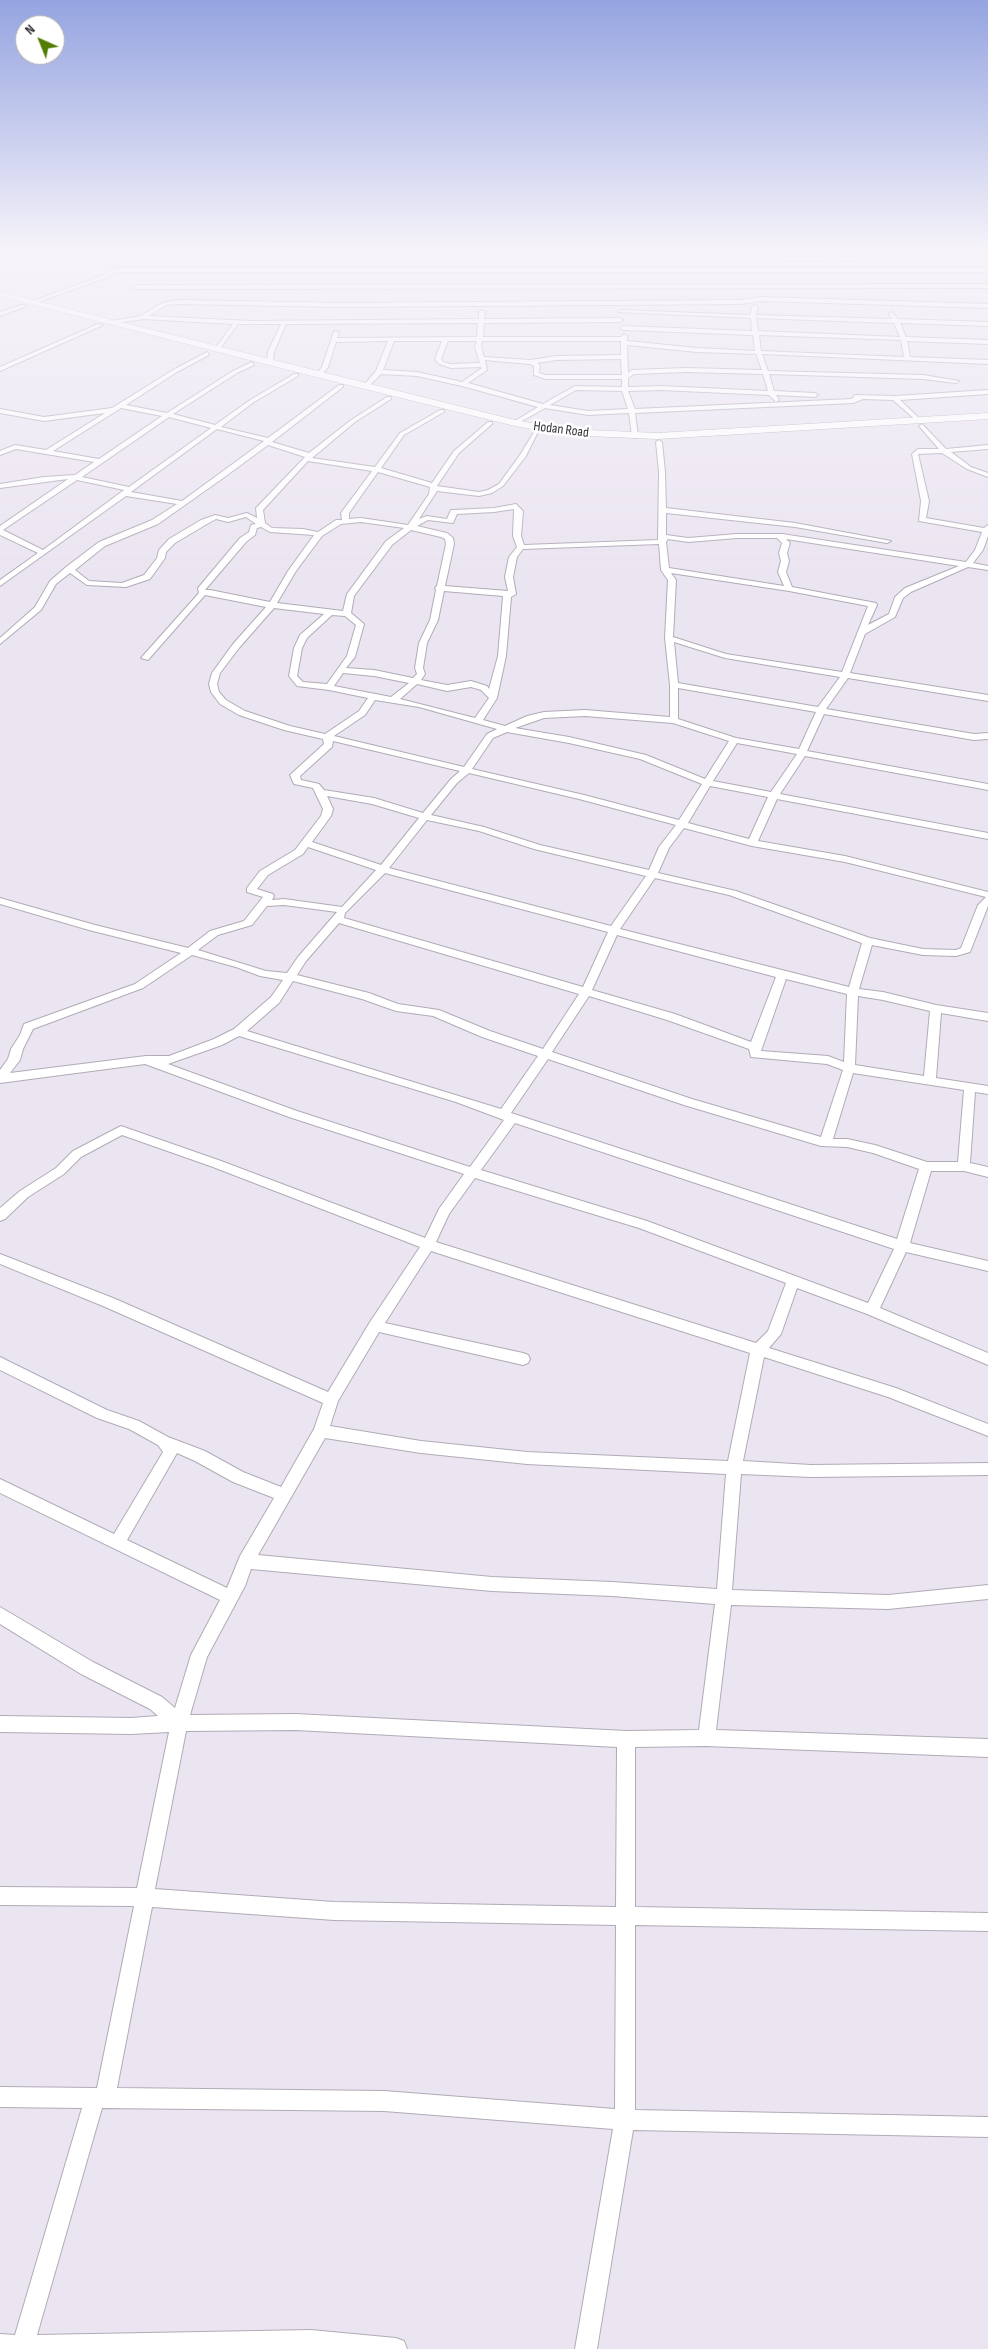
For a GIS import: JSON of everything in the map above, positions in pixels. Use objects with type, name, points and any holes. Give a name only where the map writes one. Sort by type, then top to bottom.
[{"type":"main road","name":"Hodan Road","points":[[237,361],[490,423],[536,433],[580,439],[659,442],[920,423],[988,416]]},
{"type":"main road","name":"Hodan Road","points":[[260,361],[514,423],[564,432],[635,436],[696,435],[920,423],[988,422]]},
{"type":"street","points":[[0,369],[19,361]]},
{"type":"street","points":[[46,453],[175,370],[194,361]]},
{"type":"street","points":[[319,375],[327,361]]},
{"type":"street","points":[[365,386],[379,372],[383,361]]},
{"type":"street","points":[[439,361],[451,366],[482,365]]},
{"type":"street","points":[[463,384],[485,369],[481,361]]},
{"type":"street","points":[[513,361],[540,361]]},
{"type":"street","points":[[625,361],[625,390],[632,411],[635,436]]},
{"type":"street","points":[[761,361],[772,394],[779,404]]},
{"type":"street","points":[[960,361],[988,362]]},
{"type":"street","points":[[531,362],[537,365],[536,374],[546,377],[626,377],[632,372],[664,371],[923,377],[956,381]]},
{"type":"street","points":[[44,553],[0,531],[75,476],[235,372],[252,364]]},
{"type":"street","points":[[379,372],[417,374],[463,384],[543,406],[575,412],[853,401],[861,398]]},
{"type":"street","points":[[0,584],[252,401],[296,375]]},
{"type":"street","points":[[0,642],[38,608],[53,583],[102,544],[155,522],[184,503],[269,442],[341,386]]},
{"type":"street","points":[[514,423],[576,388],[625,390],[661,388],[772,394],[842,395],[861,398],[895,398],[988,392]]},
{"type":"street","points":[[262,524],[259,510],[308,457],[353,421],[389,398]]},
{"type":"street","points":[[895,398],[944,451],[969,468],[987,473]]},
{"type":"street","points":[[0,411],[44,419],[118,408],[168,415],[269,442],[308,457],[376,469],[434,487],[479,494],[490,492],[501,485],[524,456],[536,433]]},
{"type":"street","points":[[346,520],[344,513],[402,434],[442,411]]},
{"type":"street","points":[[410,527],[434,494],[434,487],[456,452],[490,423]]},
{"type":"street","points":[[0,442],[15,447],[98,461]]},
{"type":"street","points":[[659,442],[662,542],[665,570],[672,580],[669,638],[674,685],[674,720]]},
{"type":"street","points":[[0,453],[15,447]]},
{"type":"street","points":[[860,635],[892,615],[899,597],[908,590],[969,564],[979,550],[987,528],[922,519],[925,501],[915,454],[918,451],[988,447]]},
{"type":"street","points":[[0,486],[75,476],[126,491],[184,503]]},
{"type":"street","points":[[347,614],[350,596],[389,543],[410,527],[427,518],[450,521],[454,512],[494,510],[514,505],[518,509],[517,536],[521,546]]},
{"type":"street","points":[[662,510],[795,525],[887,541]]},
{"type":"street","points":[[70,569],[87,582],[123,585],[147,577],[161,558],[162,552],[172,541],[189,529],[215,517],[228,520],[247,515],[270,530],[303,531],[319,534]]},
{"type":"street","points":[[392,701],[414,683],[421,674],[419,668],[424,642],[434,620],[439,588],[447,559],[449,538],[410,527],[346,520],[329,527],[319,534],[292,571],[272,605],[236,646],[216,673],[213,684],[215,692],[223,702],[260,720],[467,770],[752,843],[845,859],[988,895]]},
{"type":"street","points":[[202,594],[201,590],[210,578],[252,532],[254,526],[262,524]]},
{"type":"street","points":[[521,546],[662,542],[666,537],[688,540],[751,536],[794,537],[858,549],[889,551],[988,568]]},
{"type":"street","points":[[780,537],[786,543],[782,572],[789,589]]},
{"type":"street","points":[[512,594],[509,577],[513,557],[521,546]]},
{"type":"street","points":[[665,570],[789,589],[874,605],[860,635],[846,674],[835,692],[820,710],[802,753],[773,797],[752,843]]},
{"type":"street","points":[[439,588],[512,594]]},
{"type":"street","points":[[145,658],[202,594],[210,592],[272,605],[347,614],[360,624],[351,657],[329,687]]},
{"type":"street","points":[[478,720],[494,698],[492,696],[502,656],[507,596],[512,594]]},
{"type":"street","points":[[330,612],[303,637],[298,648],[293,676],[300,684],[329,687],[392,701],[420,704],[506,729],[569,740],[643,757],[708,783],[773,797],[988,836]]},
{"type":"street","points":[[669,638],[725,656],[988,698]]},
{"type":"street","points":[[340,670],[374,673],[414,683],[447,688],[471,684],[484,688],[492,696]]},
{"type":"street","points":[[674,685],[974,737],[988,736]]},
{"type":"street","points":[[328,737],[362,713],[373,697]]},
{"type":"street","points":[[0,1079],[146,1060],[170,1060],[188,1055],[238,1032],[275,1000],[314,944],[383,868],[454,781],[467,770],[490,736],[530,718],[544,715],[585,714],[674,720],[734,740],[988,786]]},
{"type":"street","points":[[0,1079],[14,1060],[17,1049],[26,1035],[28,1027],[139,986],[190,952],[214,933],[248,923],[269,896],[251,890],[264,873],[299,852],[312,832],[326,816],[328,808],[321,792],[316,786],[297,782],[295,775],[329,745],[328,737]]},
{"type":"street","points":[[22,2348],[100,2098],[144,1897],[179,1723],[199,1655],[230,1597],[246,1562],[321,1431],[331,1400],[375,1326],[428,1245],[444,1212],[474,1173],[508,1116],[514,1101],[586,992],[614,930],[652,875],[664,847],[682,824],[734,740]]},
{"type":"street","points":[[321,792],[374,801],[425,817],[481,829],[537,847],[732,894],[868,941],[923,952],[956,953],[966,950],[983,905],[988,900]]},
{"type":"street","points":[[306,843],[383,868],[782,976],[853,992],[883,996],[936,1009],[988,1017]]},
{"type":"street","points":[[0,901],[93,928],[136,937],[264,974],[290,977],[365,996],[396,1007],[435,1013],[474,1029],[688,1102],[826,1143],[847,1143],[875,1149],[926,1167],[964,1166],[988,1172]]},
{"type":"street","points":[[264,903],[284,902],[341,915],[671,1018],[755,1047]]},
{"type":"street","points":[[826,1143],[849,1068],[853,992],[868,941]]},
{"type":"street","points":[[782,976],[755,1047],[756,1054],[828,1060],[849,1068],[988,1090]]},
{"type":"street","points":[[930,1080],[936,1009]]},
{"type":"street","points":[[238,1032],[460,1099],[902,1246],[988,1266]]},
{"type":"street","points":[[146,1060],[293,1114],[551,1198],[642,1224],[872,1310],[988,1359]]},
{"type":"street","points":[[964,1166],[970,1086]]},
{"type":"street","points":[[0,1216],[24,1194],[60,1172],[77,1154],[121,1130],[217,1164],[428,1245],[891,1392],[988,1430]]},
{"type":"street","points":[[872,1310],[902,1246],[926,1167]]},
{"type":"street","points":[[0,1259],[108,1302],[331,1400]]},
{"type":"street","points":[[706,1738],[724,1597],[734,1469],[758,1350],[774,1334],[793,1281]]},
{"type":"street","points":[[375,1326],[523,1359]]},
{"type":"street","points":[[0,1364],[102,1414],[134,1425],[163,1441],[200,1456],[238,1477],[284,1495]]},
{"type":"street","points":[[321,1431],[421,1447],[526,1458],[734,1469],[876,1471],[988,1469]]},
{"type":"street","points":[[117,1543],[171,1451],[163,1441]]},
{"type":"street","points":[[0,1486],[230,1597]]},
{"type":"street","points":[[246,1562],[492,1584],[612,1589],[724,1597],[888,1602],[988,1592]]},
{"type":"street","points":[[0,1615],[87,1668],[156,1703],[179,1723]]},
{"type":"street","points":[[0,1724],[131,1726],[179,1723],[296,1722],[626,1739],[706,1738],[988,1748]]},
{"type":"street","points":[[586,2349],[625,2120],[626,1739]]},
{"type":"street","points":[[0,1896],[144,1897],[334,1911],[988,1922]]},
{"type":"street","points":[[0,2097],[384,2101],[625,2120],[988,2127]]},
{"type":"street","points":[[0,2345],[22,2348],[311,2341],[396,2349]]}]
